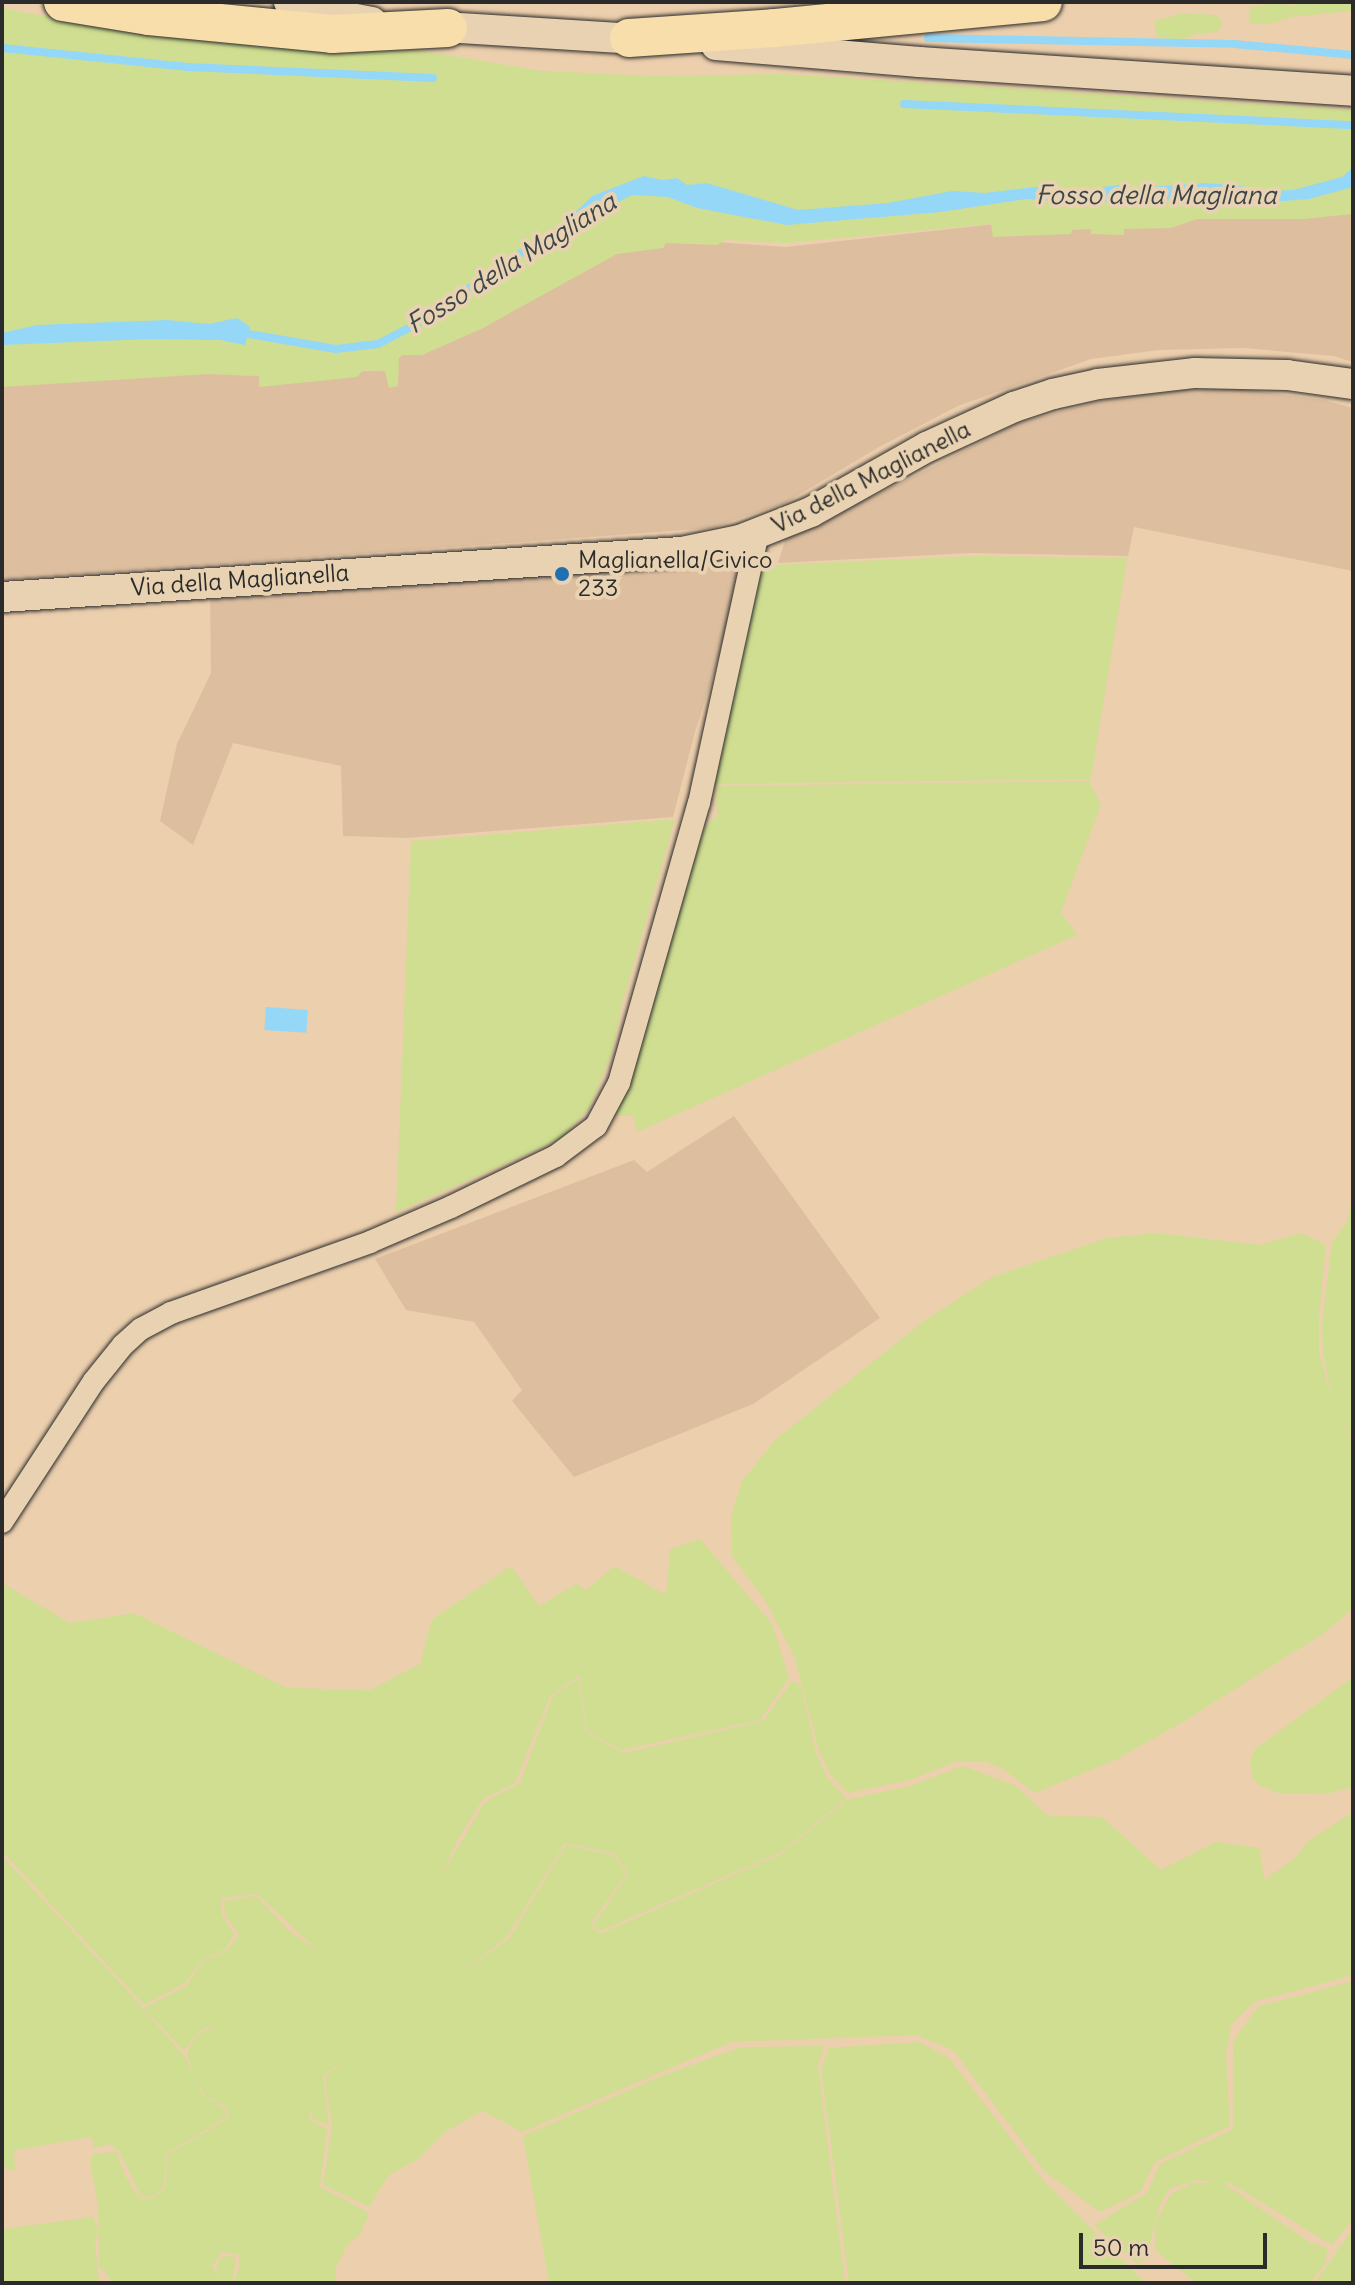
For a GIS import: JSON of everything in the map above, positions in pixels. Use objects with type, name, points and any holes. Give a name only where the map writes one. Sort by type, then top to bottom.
[{"type":"highway","points":[[63,2],[149,16],[332,34],[448,28]]},
{"type":"highway","points":[[629,38],[774,28],[1043,2]]},
{"type":"main road","points":[[289,2],[361,21],[1353,91]]},
{"type":"main road","name":"Via della Maglianella","points":[[2,597],[663,555],[720,545],[811,512],[927,447],[1014,407],[1053,394],[1098,384],[1195,373],[1287,375],[1353,384]]},
{"type":"street","points":[[2,1522],[94,1381],[123,1345],[141,1329],[171,1313],[370,1242],[451,1207],[556,1156],[596,1126],[619,1083],[699,803],[758,533]]},
{"type":"shaded area","points":[[1353,208],[1353,362],[1333,356],[1243,348],[1159,350],[1091,359],[958,406],[881,446],[785,503],[711,528],[2,580],[2,375],[376,371],[403,355],[485,327],[607,255],[660,238],[786,247],[996,224]]},
{"type":"shaded area","points":[[1241,389],[1324,400],[1353,408],[1353,571],[1134,527],[1128,556],[971,553],[778,563],[786,537],[1018,423],[1099,401],[1183,390]]},
{"type":"shaded area","points":[[739,556],[750,559],[695,732],[673,817],[407,838],[343,836],[341,766],[233,743],[193,845],[160,821],[177,744],[211,673],[210,596]]},
{"type":"shaded area","points":[[734,1116],[880,1318],[753,1404],[574,1477],[512,1401],[522,1390],[474,1322],[406,1310],[375,1259],[634,1160],[647,1172]]},
{"type":"green space","points":[[1298,2],[1353,2],[1353,11],[1291,17],[1274,23],[1252,24],[1249,21],[1250,7],[1278,3],[1292,6]]},
{"type":"green space","points":[[2,8],[71,21],[436,53],[542,71],[651,76],[784,74],[1353,110],[1353,214],[1303,219],[1197,219],[1171,228],[1124,229],[1124,235],[1091,234],[1091,229],[1072,230],[1071,234],[993,237],[991,224],[786,243],[726,240],[717,245],[666,243],[663,248],[617,254],[481,329],[422,355],[399,355],[398,386],[389,388],[385,371],[363,370],[357,377],[259,387],[259,376],[209,374],[2,387]]},
{"type":"green space","points":[[1184,13],[1217,15],[1223,23],[1217,32],[1196,34],[1180,41],[1157,37],[1154,21]]},
{"type":"green space","points":[[974,556],[1127,558],[1091,779],[714,784],[751,576],[774,565]]},
{"type":"green space","points":[[1089,781],[1101,805],[1061,912],[1077,935],[637,1132],[633,1116],[614,1116],[694,836],[717,816],[716,786]]},
{"type":"green space","points":[[675,819],[621,1008],[613,1050],[589,1109],[559,1140],[396,1212],[411,841]]},
{"type":"green space","points":[[1353,1197],[1353,1442],[1336,1411],[1353,1445],[1353,1608],[1324,1633],[1186,1720],[1115,1760],[1035,1793],[1003,1769],[984,1761],[955,1762],[910,1780],[848,1793],[831,1775],[819,1751],[795,1658],[766,1602],[732,1556],[731,1516],[742,1481],[775,1440],[924,1321],[992,1277],[1107,1238],[1156,1233],[1260,1245],[1301,1233],[1326,1245],[1319,1353],[1333,1402],[1323,1354],[1322,1324],[1332,1242],[1347,1222]]},
{"type":"green space","points":[[700,1539],[772,1624],[789,1678],[760,1720],[622,1750],[587,1731],[579,1675],[550,1696],[515,1783],[482,1800],[457,1841],[441,1876],[485,1802],[520,1783],[552,1697],[578,1678],[586,1732],[624,1753],[763,1721],[792,1681],[801,1685],[816,1753],[828,1779],[846,1798],[781,1852],[600,1931],[593,1926],[628,1874],[616,1854],[565,1843],[507,1937],[452,1979],[509,1939],[566,1845],[615,1856],[626,1874],[590,1925],[600,1934],[781,1854],[846,1800],[910,1786],[963,1766],[1016,1786],[1048,1816],[1102,1817],[1161,1870],[1216,1842],[1260,1848],[1264,1880],[1295,1858],[1307,1842],[1353,1812],[1353,1975],[1254,2002],[1231,2025],[1226,2055],[1230,2126],[1155,2162],[1140,2192],[1100,2212],[1044,2171],[954,2051],[917,2035],[731,2042],[522,2132],[483,2111],[446,2131],[418,2159],[389,2175],[369,2207],[323,2185],[332,2126],[325,2077],[346,2058],[323,2076],[329,2125],[312,2119],[312,2107],[309,2120],[327,2129],[320,2187],[369,2213],[360,2235],[348,2244],[336,2267],[335,2283],[233,2283],[240,2265],[239,2255],[222,2252],[212,2266],[220,2279],[216,2266],[223,2256],[236,2257],[232,2283],[113,2283],[99,2266],[98,2204],[90,2163],[93,2154],[117,2152],[124,2174],[140,2199],[154,2198],[166,2187],[167,2155],[230,2117],[223,2105],[205,2095],[194,2076],[187,2053],[195,2038],[207,2029],[220,2036],[207,2027],[195,2036],[184,2051],[144,2008],[186,1986],[203,1962],[228,1949],[239,1934],[225,1915],[224,1901],[256,1896],[289,1931],[317,1950],[257,1894],[222,1898],[222,1915],[234,1934],[226,1948],[202,1961],[185,1983],[144,2005],[2,1851],[2,1583],[70,1623],[134,1613],[287,1688],[370,1690],[420,1664],[432,1619],[511,1566],[539,1606],[576,1584],[587,1590],[614,1566],[666,1595],[670,1549]]},
{"type":"green space","points":[[1353,1677],[1353,1787],[1326,1794],[1278,1793],[1259,1785],[1252,1776],[1250,1761],[1255,1749]]},
{"type":"green space","points":[[2,1856],[186,2058],[203,2095],[221,2106],[228,2116],[166,2154],[164,2187],[154,2196],[141,2197],[120,2152],[111,2144],[94,2148],[92,2137],[14,2150],[15,2169],[7,2170],[2,2162]]},
{"type":"green space","points":[[1353,1981],[1353,2219],[1332,2245],[1230,2183],[1223,2183],[1311,2243],[1327,2248],[1326,2262],[1310,2283],[1196,2283],[1155,2250],[1155,2224],[1170,2195],[1190,2184],[1215,2182],[1198,2180],[1170,2188],[1159,2207],[1148,2253],[1138,2264],[1094,2225],[1147,2193],[1160,2164],[1234,2129],[1233,2042],[1257,2007]]},
{"type":"green space","points":[[919,2042],[949,2058],[1044,2181],[1145,2283],[849,2283],[821,2069],[829,2048]]},
{"type":"green space","points":[[824,2046],[818,2066],[845,2283],[549,2283],[523,2136],[664,2075],[741,2047]]},
{"type":"green space","points":[[93,2217],[98,2230],[95,2241],[99,2283],[2,2283],[2,2229]]},
{"type":"green space","points":[[1353,2228],[1353,2283],[1315,2283]]},
{"type":"water","points":[[1353,167],[1353,187],[1309,199],[1269,202],[1259,206],[1185,199],[1083,203],[1026,199],[940,212],[787,225],[697,208],[668,197],[632,195],[590,216],[554,247],[534,253],[534,243],[549,237],[592,196],[644,176],[663,180],[677,178],[687,185],[707,183],[798,210],[888,203],[952,191],[985,193],[1035,187],[1071,192],[1124,184],[1130,188],[1207,183],[1243,186],[1249,192],[1293,190],[1342,177]]},
{"type":"water","points":[[237,318],[250,327],[245,345],[220,340],[150,339],[2,345],[2,333],[37,325],[167,320],[209,324]]},
{"type":"water","points":[[266,1007],[308,1010],[306,1033],[264,1030]]},
{"type":"waterway","points":[[928,38],[1234,44],[1353,55]]},
{"type":"waterway","points":[[2,48],[188,67],[433,78]]},
{"type":"waterway","points":[[904,104],[1353,125]]},
{"type":"waterway","name":"Fosso della Magliana","points":[[243,333],[336,349],[378,344],[420,322],[525,250],[543,245]]},
{"type":"place","name":"Maglianella/Civico 233","points":[[562,574]]}]
